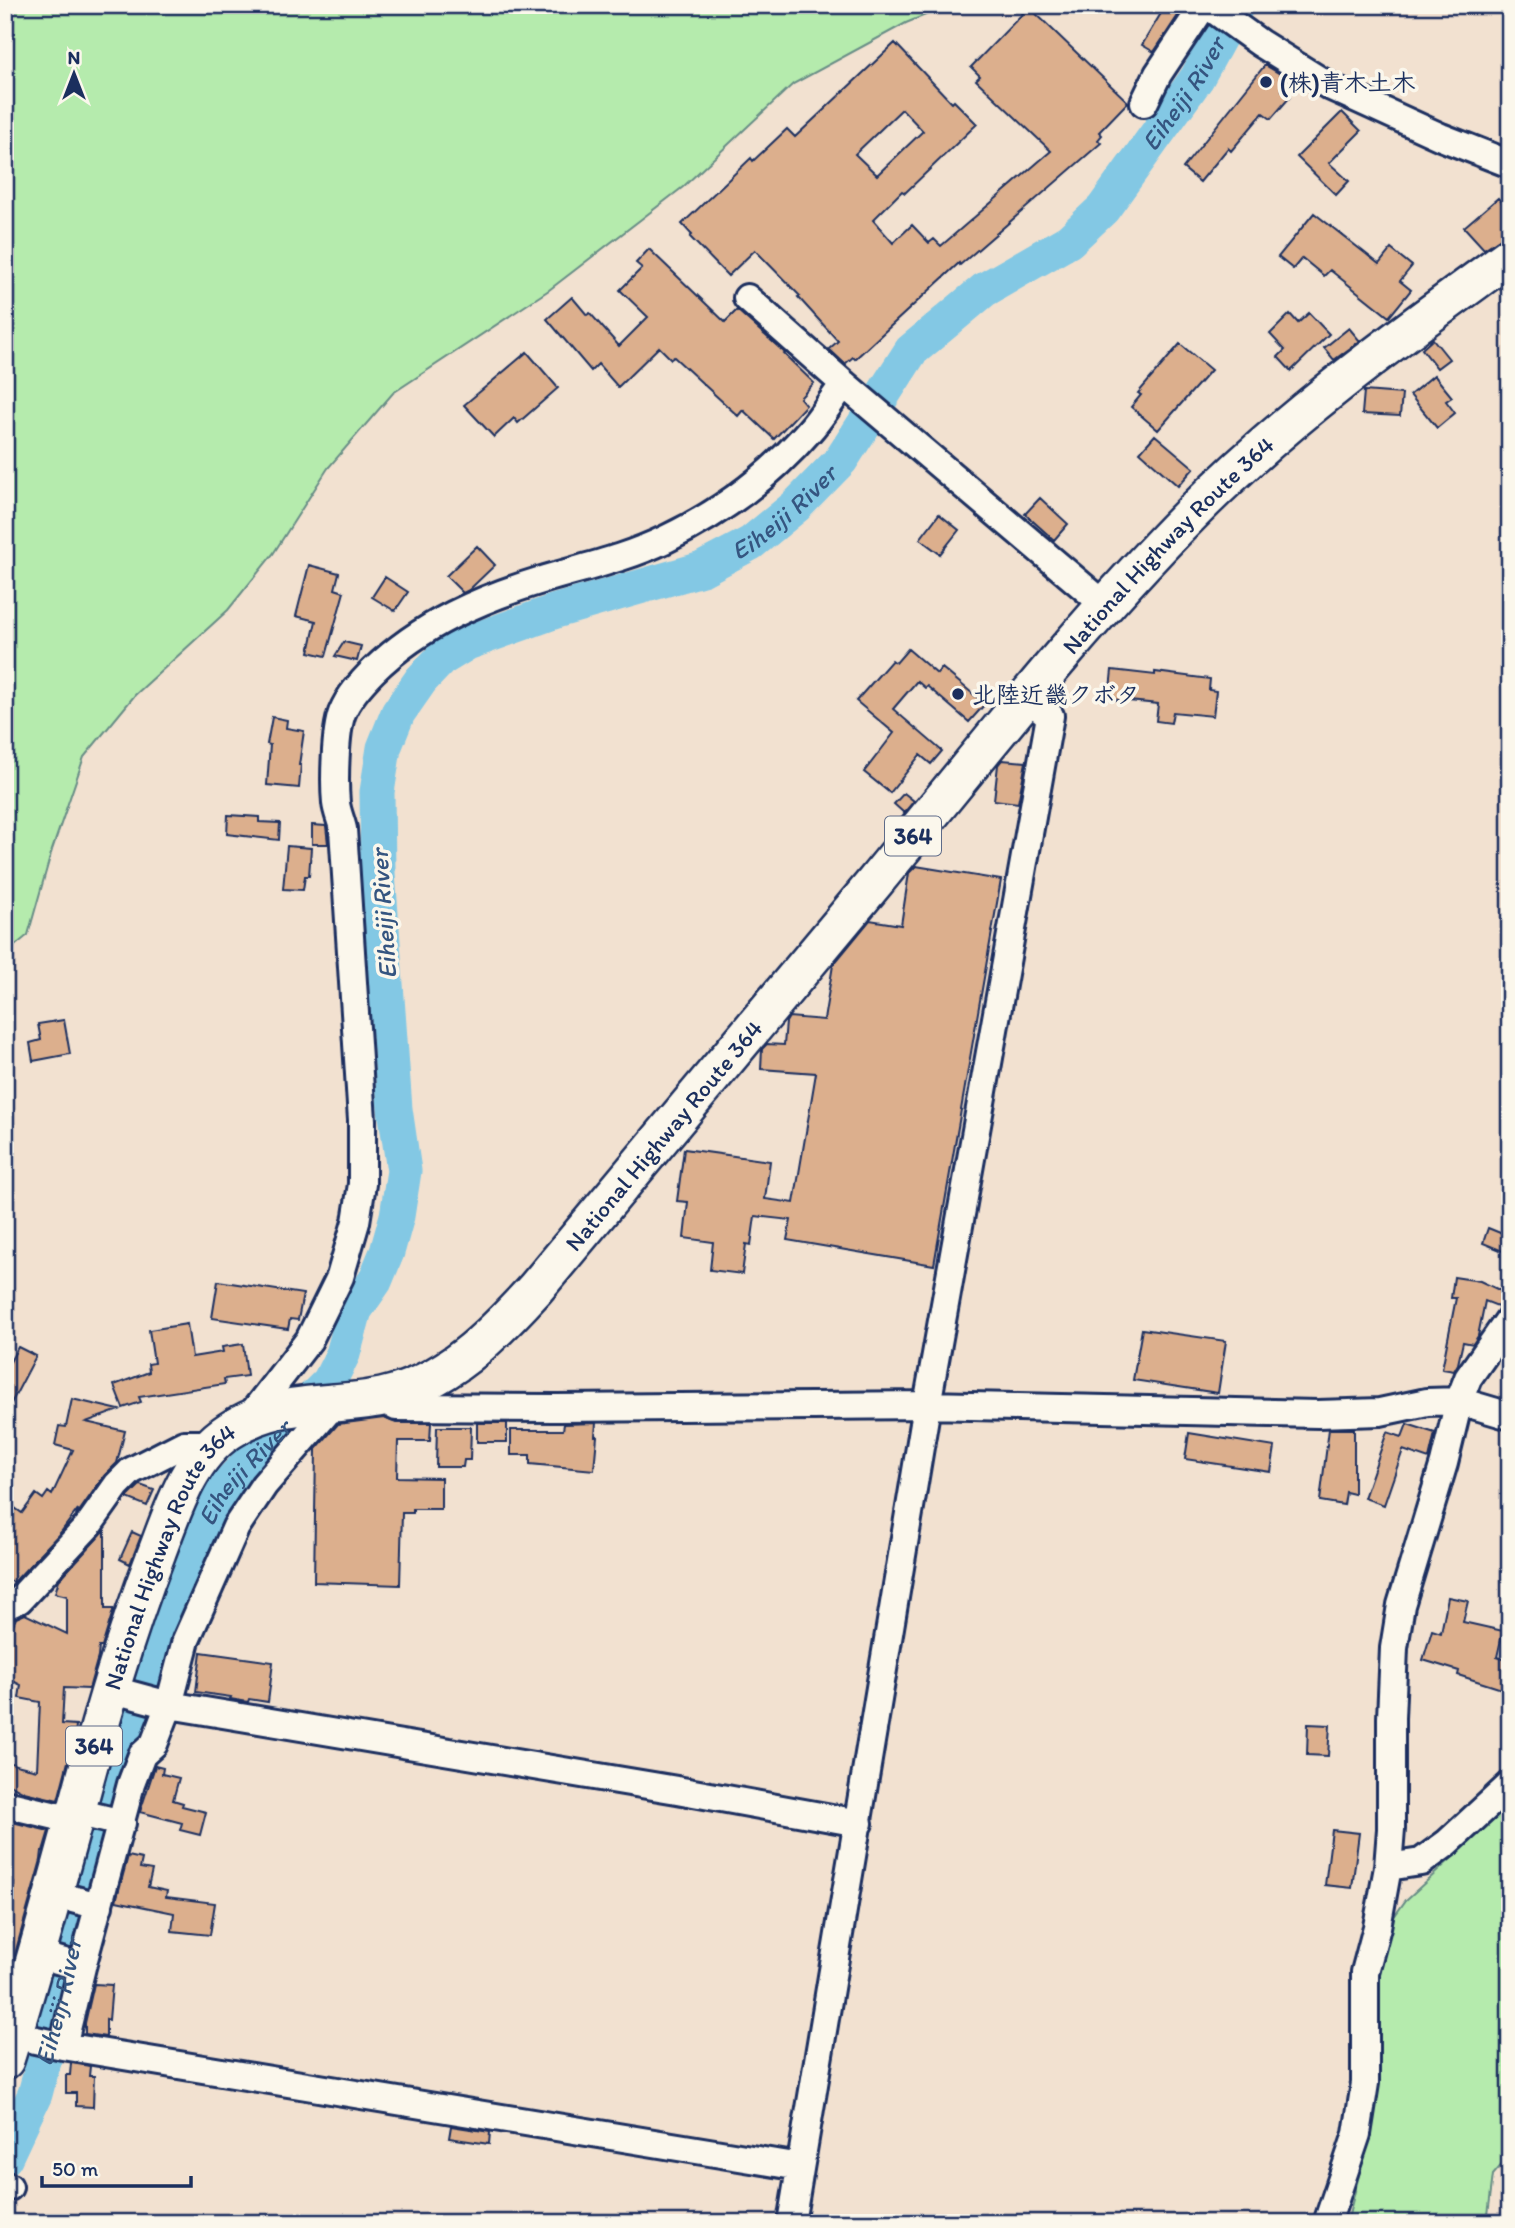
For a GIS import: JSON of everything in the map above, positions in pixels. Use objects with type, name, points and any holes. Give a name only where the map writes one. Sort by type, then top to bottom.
[{"type":"highway","name":"National Highway Route 364","points":[[14,2044],[115,1691],[124,1639],[177,1500],[212,1444],[227,1431],[256,1416],[293,1406],[380,1397],[406,1391],[459,1362],[497,1330],[535,1289],[1026,697],[1194,512],[1263,447],[1353,373],[1510,256]]},
{"type":"street","points":[[1144,103],[1158,74],[1208,6],[1260,43],[1329,86],[1441,137],[1510,164]]},
{"type":"street","points":[[747,298],[1106,606]]},
{"type":"street","points":[[256,1416],[309,1340],[335,1288],[356,1222],[362,1184],[357,1029],[343,829],[336,803],[338,741],[342,714],[352,696],[386,658],[413,637],[455,612],[543,579],[615,560],[666,539],[713,512],[754,485],[849,388]]},
{"type":"street","points":[[791,2223],[927,1405],[1051,716],[1026,697]]},
{"type":"street","points":[[1327,2223],[1357,2134],[1365,2082],[1366,1972],[1388,1867],[1394,1648],[1401,1605],[1444,1462],[1459,1401],[1468,1378],[1510,1318]]},
{"type":"street","points":[[380,1397],[396,1407],[927,1405],[1318,1414],[1380,1412],[1427,1402],[1459,1401],[1510,1416]]},
{"type":"street","points":[[60,2046],[119,1822],[142,1755],[154,1744],[164,1704],[186,1640],[236,1527],[264,1485],[332,1402]]},
{"type":"street","points":[[5,1606],[19,1600],[89,1526],[117,1485],[131,1471],[184,1444],[212,1444]]},
{"type":"street","points":[[115,1691],[164,1704],[859,1823]]},
{"type":"street","points":[[1388,1867],[1421,1862],[1447,1843],[1510,1785]]},
{"type":"street","points":[[5,1804],[119,1822]]},
{"type":"street","points":[[58,1895],[97,1906]]},
{"type":"street","points":[[41,1955],[79,1966]]},
{"type":"street","points":[[14,2044],[60,2046],[800,2167]]},
{"type":"green space","points":[[5,5],[950,5],[906,23],[793,84],[683,187],[549,290],[393,393],[328,468],[273,554],[228,610],[135,695],[84,757],[52,850],[28,935],[5,954]]},
{"type":"green space","points":[[1510,1805],[1510,2155],[1493,2175],[1487,2223],[1347,2223],[1369,2135],[1379,1977],[1391,1921],[1406,1900]]},
{"type":"building","points":[[1166,5],[1172,5],[1181,11],[1154,52],[1142,45]]},
{"type":"building","points":[[1029,7],[1128,102],[1099,132],[1102,135],[1098,140],[1101,143],[960,265],[959,263],[855,359],[853,357],[845,364],[829,349],[838,341],[798,297],[800,296],[755,250],[728,276],[690,237],[692,235],[682,224],[751,158],[753,161],[787,129],[795,137],[895,43],[952,103],[954,101],[977,124],[873,220],[893,243],[912,225],[929,243],[934,239],[941,246],[1051,151],[976,80],[980,76],[971,67]],"holes":[[[902,109],[923,131],[877,175],[855,154]]]},
{"type":"building","points":[[1265,65],[1290,80],[1282,90],[1290,97],[1271,119],[1263,113],[1231,151],[1228,148],[1200,182],[1183,168]]},
{"type":"building","points":[[1342,112],[1361,131],[1329,163],[1349,181],[1336,195],[1297,157]]},
{"type":"building","points":[[1498,198],[1510,211],[1510,232],[1484,249],[1464,227]]},
{"type":"building","points":[[1314,213],[1379,264],[1391,249],[1412,266],[1400,281],[1411,290],[1389,317],[1330,270],[1324,276],[1302,258],[1293,269],[1278,257]]},
{"type":"building","points":[[649,249],[725,322],[737,310],[814,383],[800,398],[806,405],[774,439],[743,410],[738,416],[674,357],[671,359],[659,347],[618,387],[598,364],[591,371],[547,319],[572,297],[619,346],[648,317],[620,290],[642,268],[636,263]]},
{"type":"building","points":[[1309,313],[1329,334],[1291,371],[1278,357],[1285,350],[1270,334],[1290,314],[1298,323]]},
{"type":"building","points":[[1349,328],[1360,341],[1334,360],[1324,348]]},
{"type":"building","points":[[1433,339],[1449,359],[1437,368],[1422,349]]},
{"type":"building","points":[[1180,344],[1211,370],[1158,430],[1131,407],[1141,395],[1138,393]]},
{"type":"building","points":[[527,352],[558,388],[518,423],[514,418],[494,437],[464,405]]},
{"type":"building","points":[[1434,375],[1452,397],[1446,401],[1455,413],[1437,428],[1410,395]]},
{"type":"building","points":[[1364,391],[1402,394],[1400,416],[1362,414]]},
{"type":"building","points":[[1155,435],[1194,468],[1178,486],[1140,452]]},
{"type":"building","points":[[1040,498],[1068,524],[1054,540],[1025,514]]},
{"type":"building","points":[[939,514],[959,530],[940,554],[920,539]]},
{"type":"building","points":[[477,546],[495,565],[463,593],[446,576]]},
{"type":"building","points":[[309,565],[339,573],[335,589],[344,592],[326,656],[309,652],[316,621],[296,616]]},
{"type":"building","points":[[385,577],[408,592],[395,611],[372,597]]},
{"type":"building","points":[[344,642],[361,646],[357,661],[335,656]]},
{"type":"building","points":[[908,649],[937,674],[942,668],[985,704],[969,722],[927,686],[925,688],[917,681],[893,709],[942,751],[931,764],[920,755],[890,793],[864,772],[894,733],[856,701],[892,660],[896,663]]},
{"type":"building","points":[[1112,670],[1210,679],[1209,690],[1216,691],[1213,716],[1173,712],[1171,723],[1156,721],[1158,704],[1109,699]]},
{"type":"building","points":[[272,717],[287,720],[286,728],[304,731],[299,788],[267,785],[270,745],[267,744]]},
{"type":"building","points":[[1002,760],[1026,762],[1018,803],[994,800],[998,765]]},
{"type":"building","points":[[904,793],[914,801],[904,813],[894,804]]},
{"type":"building","points":[[228,815],[259,817],[259,822],[280,823],[279,840],[227,834]]},
{"type":"building","points":[[312,825],[326,826],[328,844],[312,844]]},
{"type":"building","points":[[287,846],[311,848],[309,876],[305,876],[303,890],[283,889]]},
{"type":"building","points":[[916,866],[1001,880],[934,1265],[787,1240],[791,1220],[755,1216],[751,1245],[746,1244],[742,1274],[710,1270],[713,1242],[684,1238],[688,1202],[677,1201],[684,1149],[770,1161],[765,1199],[794,1203],[816,1073],[761,1069],[762,1049],[767,1044],[784,1045],[789,1017],[824,1020],[833,965],[870,920],[901,925],[909,873]]},
{"type":"building","points":[[64,1020],[70,1054],[33,1061],[30,1043],[41,1040],[38,1024]]},
{"type":"building","points":[[1488,1228],[1510,1237],[1510,1254],[1483,1243]]},
{"type":"building","points":[[1454,1277],[1480,1281],[1510,1295],[1510,1303],[1500,1307],[1485,1301],[1478,1336],[1473,1344],[1463,1342],[1454,1371],[1442,1369],[1456,1298],[1451,1298]]},
{"type":"building","points":[[218,1281],[303,1294],[298,1320],[290,1319],[288,1329],[212,1318]]},
{"type":"building","points":[[187,1324],[192,1357],[223,1352],[222,1347],[243,1344],[247,1376],[224,1379],[225,1384],[139,1397],[141,1402],[123,1408],[114,1385],[149,1372],[148,1364],[154,1363],[149,1330]]},
{"type":"building","points":[[1142,1329],[1226,1341],[1218,1393],[1133,1380]]},
{"type":"building","points":[[18,1347],[36,1356],[5,1415],[5,1371]]},
{"type":"building","points":[[72,1399],[119,1410],[86,1422],[125,1431],[117,1463],[104,1476],[76,1516],[78,1509],[61,1532],[14,1582],[5,1580],[5,1501],[22,1513],[36,1494],[43,1499],[48,1492],[52,1495],[73,1450],[55,1445],[59,1426],[66,1427]]},
{"type":"building","points":[[384,1418],[396,1423],[431,1423],[430,1441],[398,1441],[397,1477],[441,1478],[441,1509],[413,1509],[413,1513],[402,1513],[400,1585],[314,1582],[316,1449],[338,1424]]},
{"type":"building","points":[[477,1423],[507,1423],[507,1442],[477,1442]]},
{"type":"building","points":[[596,1423],[594,1470],[530,1464],[530,1455],[511,1455],[511,1430],[563,1430],[564,1424]]},
{"type":"building","points":[[1407,1424],[1435,1433],[1429,1459],[1403,1450],[1384,1505],[1364,1498],[1387,1432],[1402,1437]]},
{"type":"building","points":[[437,1427],[471,1427],[470,1460],[464,1460],[463,1467],[436,1467]]},
{"type":"building","points":[[1329,1429],[1354,1429],[1354,1494],[1346,1492],[1344,1505],[1320,1501]]},
{"type":"building","points":[[1189,1433],[1275,1447],[1271,1472],[1185,1459]]},
{"type":"building","points":[[140,1485],[154,1490],[147,1506],[127,1498]]},
{"type":"building","points":[[104,1531],[105,1609],[113,1611],[102,1647],[99,1647],[89,1689],[64,1688],[62,1724],[76,1725],[58,1800],[24,1792],[5,1782],[5,1760],[37,1770],[40,1702],[19,1698],[21,1685],[5,1677],[5,1643],[16,1618],[25,1614],[67,1634],[67,1596],[55,1593],[59,1580]]},
{"type":"building","points":[[132,1532],[141,1536],[130,1564],[120,1559]]},
{"type":"building","points":[[1448,1597],[1468,1601],[1463,1622],[1503,1631],[1497,1657],[1510,1661],[1510,1674],[1505,1690],[1423,1660],[1432,1630],[1441,1633]]},
{"type":"building","points":[[201,1652],[273,1662],[268,1702],[249,1699],[248,1702],[196,1692]]},
{"type":"building","points":[[1308,1724],[1330,1725],[1328,1756],[1307,1755]]},
{"type":"building","points":[[155,1766],[163,1768],[162,1774],[179,1778],[173,1800],[183,1803],[182,1806],[206,1812],[200,1835],[180,1830],[182,1823],[140,1812]]},
{"type":"building","points":[[8,1821],[49,1831],[6,1986],[5,1924],[12,1903],[14,1883],[5,1883]]},
{"type":"building","points":[[1332,1830],[1359,1833],[1352,1888],[1325,1885]]},
{"type":"building","points":[[128,1856],[142,1859],[140,1868],[152,1870],[148,1887],[167,1891],[166,1897],[215,1903],[210,1935],[172,1931],[174,1913],[116,1901]]},
{"type":"building","points":[[94,1984],[112,1985],[106,2037],[85,2034]]},
{"type":"building","points":[[71,2063],[90,2066],[89,2076],[94,2076],[93,2107],[76,2106],[76,2093],[66,2093],[66,2075],[70,2075]]},
{"type":"building","points":[[451,2126],[490,2132],[489,2144],[449,2138]]},
{"type":"waterway","name":"Eiheiji River","points":[[5,2158],[35,2094],[63,1989],[84,1883],[98,1832],[135,1741],[164,1623],[187,1557],[221,1492],[329,1382],[343,1354],[355,1310],[375,1281],[387,1252],[397,1216],[404,1171],[395,1109],[378,873],[377,792],[384,748],[398,713],[421,680],[441,659],[467,643],[556,611],[702,569],[751,543],[796,506],[841,460],[911,351],[984,290],[1069,241],[1103,209],[1197,78],[1237,5]]},
{"type":"place","name":"(株)青木土木","points":[[1266,82]]},
{"type":"place","name":"北陸近畿クボタ","points":[[958,694]]}]
